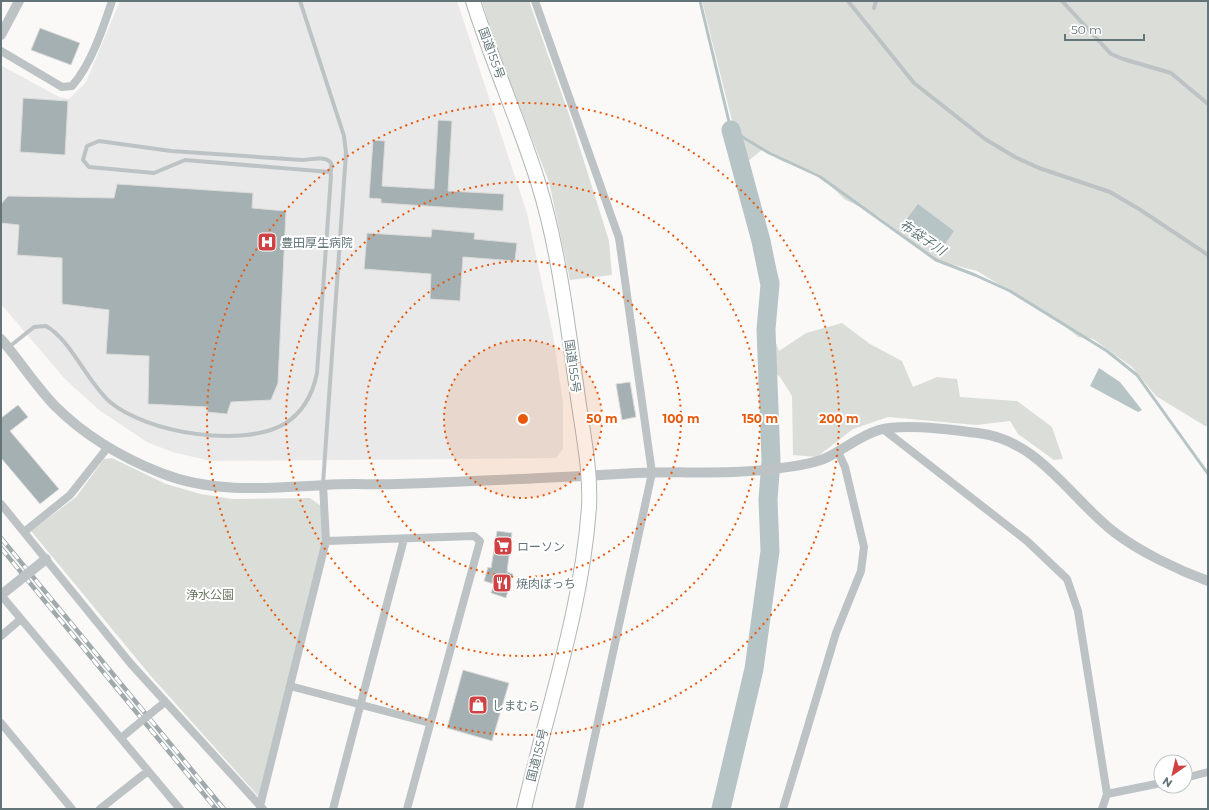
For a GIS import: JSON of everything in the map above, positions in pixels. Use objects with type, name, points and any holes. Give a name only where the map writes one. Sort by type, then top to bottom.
[{"type":"highway","name":"国道155号","points":[[473,1],[538,182],[551,235],[569,332],[589,476],[589,506],[585,543],[569,633],[524,809]]},
{"type":"street","points":[[1,35],[19,1]]},
{"type":"street","points":[[1,51],[62,87],[72,86],[99,38],[112,1]]},
{"type":"street","points":[[535,1],[619,238],[652,473],[579,809]]},
{"type":"street","points":[[1,339],[19,363],[57,407],[77,425],[108,447],[164,475],[196,484],[247,489],[652,473],[756,471],[813,462],[838,452],[861,437],[883,429],[899,427],[979,433],[999,437],[1018,445],[1043,464],[1084,506],[1116,533],[1145,551],[1208,581]]},
{"type":"street","points":[[883,429],[1027,541],[1067,578],[1078,611],[1107,794],[1102,809]]},
{"type":"street","points":[[24,532],[70,495],[108,447]]},
{"type":"street","points":[[783,809],[836,634],[861,571],[864,546],[845,466],[838,452]]},
{"type":"street","points":[[262,807],[326,541],[323,485]]},
{"type":"street","points":[[1,504],[165,702],[262,807]]},
{"type":"street","points":[[326,541],[474,536],[480,541],[407,809]]},
{"type":"street","points":[[333,809],[404,538]]},
{"type":"street","points":[[46,559],[1,595],[180,809]]},
{"type":"street","points":[[1,636],[21,620]]},
{"type":"street","points":[[290,686],[430,723]]},
{"type":"street","points":[[121,738],[165,702]]},
{"type":"street","points":[[1,723],[72,809]]},
{"type":"street","points":[[100,809],[148,770]]},
{"type":"street","points":[[1193,776],[1208,772]]},
{"type":"street","points":[[1107,794],[1153,785]]},
{"type":"lane","points":[[300,1],[344,136],[346,153],[323,485]]},
{"type":"lane","points":[[848,1],[914,83],[985,139],[1039,168],[1110,192],[1139,209],[1208,255]]},
{"type":"lane","points":[[874,8],[876,1]]},
{"type":"lane","points":[[1062,1],[1111,54],[1131,62],[1172,73],[1208,104]]},
{"type":"lane","points":[[8,348],[34,327],[46,326],[60,337],[97,388],[110,402],[129,414],[157,426],[199,433],[245,435],[270,431],[300,412],[309,399],[318,373],[330,172],[332,164],[329,161],[320,158],[302,160],[171,151],[99,141],[87,146],[83,160],[90,167],[154,173],[185,160],[330,172]]},
{"type":"shaded area","name":"豊田厚生病院","points":[[120,1],[457,1],[527,213],[553,335],[563,402],[563,449],[556,458],[211,461],[172,452],[147,442],[99,410],[65,379],[1,304],[1,67],[2,66],[59,97],[69,99],[86,82]]},
{"type":"shaded area","points":[[918,204],[954,231],[943,247],[906,220]]},
{"type":"shaded area","points":[[1099,368],[1120,382],[1142,410],[1138,412],[1090,386]]},
{"type":"green space","points":[[482,1],[529,1],[572,123],[609,241],[612,275],[570,280],[549,182],[495,44]]},
{"type":"green space","points":[[702,1],[1208,1],[1208,426],[1205,426],[1156,396],[1132,367],[1093,339],[1078,337],[1059,321],[977,271],[938,261],[878,216],[844,199],[819,174],[782,161],[763,149],[746,163],[746,190],[758,243],[774,261],[780,282],[766,294],[767,319],[779,351],[806,333],[842,323],[870,344],[902,361],[913,387],[937,377],[957,379],[960,397],[1017,401],[1052,427],[1063,459],[1054,460],[1018,434],[1010,421],[976,425],[888,417],[853,429],[817,457],[793,455],[792,396],[780,377],[767,366],[759,350],[761,285],[734,157],[733,125]]},
{"type":"green space","name":"浄水公園","points":[[112,458],[166,484],[201,494],[232,499],[310,498],[321,506],[323,544],[259,797],[150,675],[31,531],[76,497],[104,459]]},
{"type":"building","points":[[40,28],[80,43],[71,65],[31,50]]},
{"type":"building","points":[[23,98],[68,101],[65,155],[20,152]]},
{"type":"building","points":[[438,120],[452,121],[448,191],[504,194],[503,211],[381,203],[381,199],[369,198],[373,140],[385,141],[382,186],[434,189]]},
{"type":"building","name":"豊田厚生病院","points":[[117,184],[253,193],[252,208],[286,211],[278,383],[271,400],[231,402],[227,414],[207,412],[208,407],[148,404],[149,356],[106,354],[109,310],[62,304],[62,258],[17,255],[19,225],[1,223],[1,204],[8,196],[114,198]]},
{"type":"building","points":[[432,229],[475,233],[474,239],[517,243],[515,261],[463,257],[460,301],[430,299],[431,274],[364,269],[367,233],[431,237]]},
{"type":"building","points":[[630,382],[636,417],[622,420],[616,384]]},
{"type":"building","points":[[18,405],[28,417],[10,431],[59,489],[40,504],[1,458],[1,418]]},
{"type":"building","points":[[497,531],[512,533],[507,572],[513,574],[506,598],[491,593],[494,584],[484,581],[488,567],[491,568]]},
{"type":"building","name":"しまむら","points":[[463,670],[509,683],[492,741],[447,728]]},
{"type":"waterway","name":"布袋子川","points":[[700,1],[731,130],[769,153],[819,176],[936,260],[975,275],[1010,291],[1107,351],[1137,375],[1208,474]]},
{"type":"waterway","points":[[721,809],[754,669],[770,551],[768,499],[771,461],[766,329],[770,285],[761,241],[731,130]]},
{"type":"railway","points":[[1,538],[224,809]]},
{"type":"railway","points":[[1,548],[216,809]]},
{"type":"place","name":"豊田厚生病院","points":[[267,242]]},
{"type":"place","name":"ローソン","points":[[503,546]]},
{"type":"place","name":"焼肉ぼっち","points":[[502,583]]},
{"type":"place","name":"しまむら","points":[[478,705]]}]
